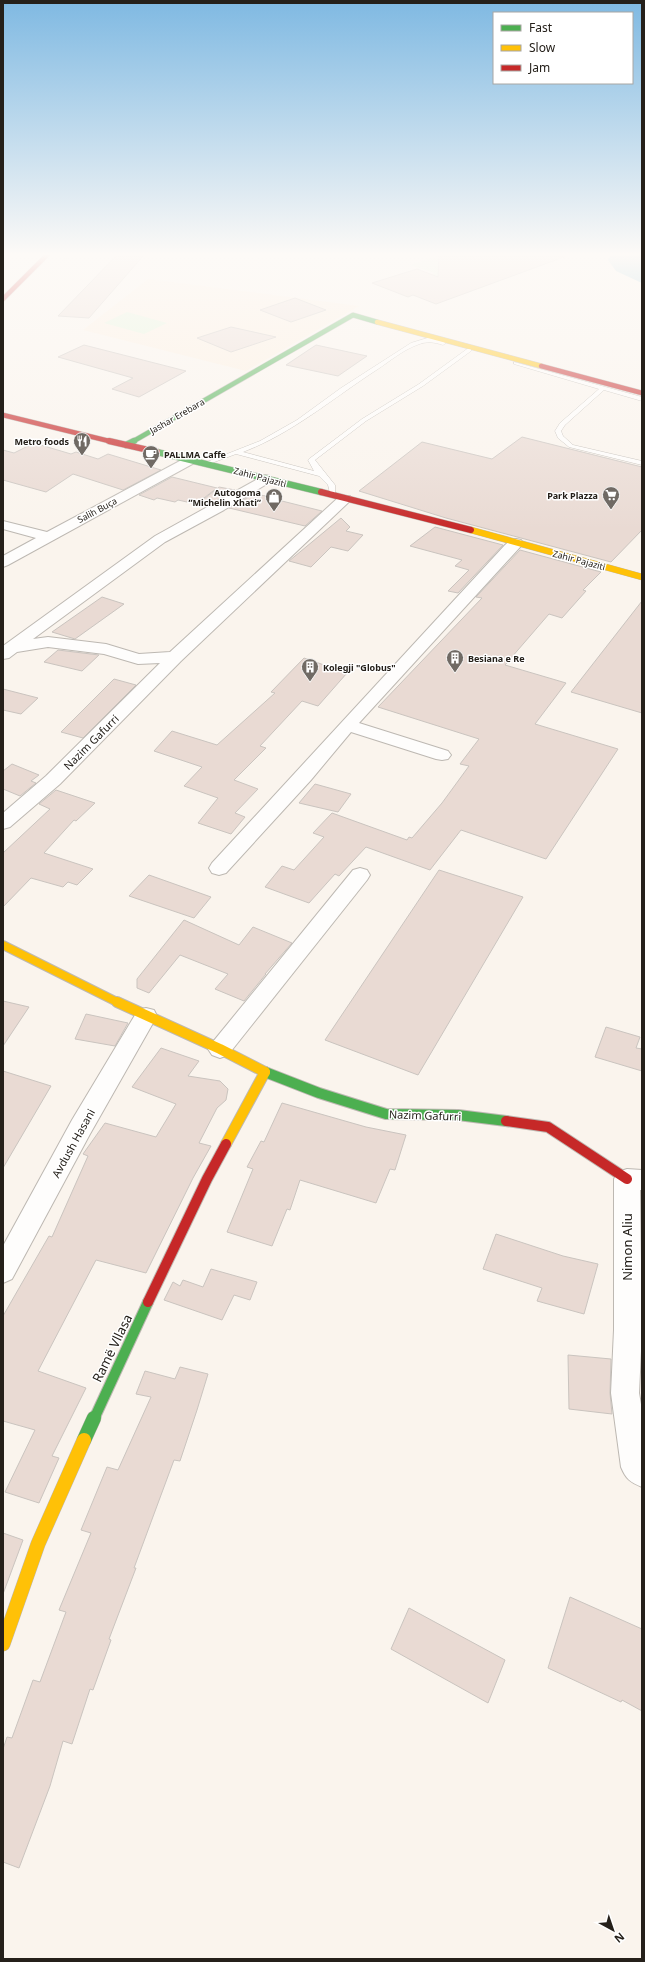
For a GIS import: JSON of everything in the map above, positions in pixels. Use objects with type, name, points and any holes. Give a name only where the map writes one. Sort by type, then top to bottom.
[{"type":"street","name":"Jashar Erebara","points":[[126,446],[298,347]]},
{"type":"street","name":"Jashar Erebara","points":[[470,347],[642,393]]},
{"type":"street","name":"Zahir Pajaziti","points":[[3,415],[126,446],[207,463],[642,577]]},
{"type":"street","name":"Salih Buça","points":[[3,562],[191,460]]},
{"type":"street","points":[[6,651],[160,539],[219,507],[265,479]]},
{"type":"street","name":"Nazim Gafurri","points":[[3,823],[53,780],[175,657],[339,497]]},
{"type":"street","points":[[3,525],[49,537]]},
{"type":"street","points":[[219,868],[304,776],[347,725],[516,543]]},
{"type":"street","points":[[6,651],[48,642],[106,649],[138,659],[175,657]]},
{"type":"street","points":[[347,725],[442,755]]},
{"type":"street","points":[[220,1049],[360,875]]},
{"type":"street","name":"Nazim Gafurri","points":[[3,945],[146,1016],[220,1049],[265,1072],[319,1093],[386,1114],[458,1116],[548,1127],[634,1179]]},
{"type":"street","name":"Avdush Hasani","points":[[3,1271],[81,1127],[146,1016]]},
{"type":"street","name":"Ramë Vllasa","points":[[3,1644],[38,1544],[105,1392],[207,1179],[265,1072]]},
{"type":"street","name":"Nimon Aliu","points":[[634,1179],[635,1329],[625,1393],[636,1467],[642,1472]]},
{"type":"lane","points":[[207,463],[262,442],[299,421],[343,389],[409,347]]},
{"type":"lane","points":[[457,347],[642,399]]},
{"type":"lane","points":[[319,474],[311,460],[364,420],[421,385],[469,350]]},
{"type":"lane","points":[[603,388],[562,424],[558,431],[560,437],[571,446],[642,463]]},
{"type":"lane","points":[[236,452],[319,474],[331,482],[339,497]]},
{"type":"shaded area","points":[[149,347],[288,347],[246,371]]},
{"type":"building","points":[[81,347],[90,347],[186,371],[139,397],[112,389],[133,378],[58,357]]},
{"type":"building","points":[[218,347],[247,347],[231,352]]},
{"type":"building","points":[[314,347],[323,347],[367,356],[338,376],[286,365]]},
{"type":"building","points":[[522,437],[642,467],[642,530],[611,562],[446,518],[359,491],[422,442],[492,459]]},
{"type":"building","points":[[34,443],[71,454],[76,452],[98,459],[108,454],[161,470],[123,490],[73,474],[46,492],[3,480],[3,450],[14,453]]},
{"type":"building","points":[[172,477],[217,488],[196,504],[178,500],[175,502],[157,498],[154,500],[139,495]]},
{"type":"building","points":[[219,487],[235,490],[210,504],[200,502]]},
{"type":"building","points":[[254,494],[272,497],[270,498],[322,511],[305,526],[229,508]]},
{"type":"building","points":[[341,518],[350,527],[346,531],[363,535],[348,551],[331,547],[311,567],[289,561]]},
{"type":"building","points":[[435,527],[503,545],[458,593],[448,591],[469,570],[455,566],[462,560],[410,546]]},
{"type":"building","points":[[520,550],[601,572],[583,590],[586,591],[562,618],[549,614],[505,665],[566,683],[535,724],[618,749],[546,859],[461,830],[430,870],[366,847],[339,876],[335,874],[309,903],[265,887],[282,866],[294,870],[324,837],[313,833],[332,813],[407,840],[409,837],[412,838],[442,803],[469,766],[460,764],[479,739],[378,707],[482,598],[476,597]]},
{"type":"building","points":[[102,597],[124,604],[75,639],[52,632]]},
{"type":"building","points":[[642,601],[642,713],[571,692]]},
{"type":"building","points":[[58,650],[99,655],[82,671],[44,662]]},
{"type":"building","points":[[304,658],[347,673],[318,706],[302,701],[260,746],[266,748],[234,780],[258,789],[235,813],[245,817],[231,834],[198,823],[218,798],[184,786],[202,767],[154,751],[172,731],[217,745],[275,693],[271,692]]},
{"type":"building","points":[[114,679],[136,685],[83,738],[61,732]]},
{"type":"building","points":[[3,689],[38,698],[21,714],[3,710]]},
{"type":"building","points":[[12,764],[39,775],[31,781],[36,783],[20,796],[3,789],[3,771]]},
{"type":"building","points":[[315,784],[351,794],[338,812],[299,803]]},
{"type":"building","points":[[56,790],[95,803],[76,821],[74,820],[44,853],[93,869],[77,885],[68,882],[63,887],[31,878],[3,907],[3,853],[50,809],[39,804]]},
{"type":"building","points":[[439,870],[523,897],[418,1075],[325,1040]]},
{"type":"building","points":[[149,875],[211,897],[194,918],[129,896]]},
{"type":"building","points":[[184,920],[239,945],[253,927],[292,943],[244,1001],[215,989],[228,974],[180,955],[149,993],[137,988],[137,979]]},
{"type":"building","points":[[3,1001],[29,1007],[3,1046]]},
{"type":"building","points":[[86,1014],[128,1023],[115,1046],[75,1039]]},
{"type":"building","points":[[606,1027],[640,1037],[636,1048],[642,1049],[642,1071],[595,1057]]},
{"type":"building","points":[[161,1048],[199,1061],[188,1076],[220,1081],[228,1089],[226,1100],[217,1108],[199,1143],[211,1146],[193,1178],[146,1273],[96,1260],[38,1371],[86,1388],[52,1456],[59,1458],[39,1503],[5,1492],[35,1430],[3,1421],[3,1316],[49,1236],[52,1237],[88,1156],[83,1154],[105,1123],[156,1137],[176,1104],[132,1087]]},
{"type":"building","points":[[3,1071],[51,1086],[3,1168]]},
{"type":"building","points":[[282,1103],[366,1127],[406,1135],[395,1170],[390,1169],[376,1203],[300,1180],[290,1210],[287,1209],[272,1246],[227,1232],[253,1169],[247,1167],[261,1141],[264,1142]]},
{"type":"building","points":[[496,1234],[563,1256],[598,1264],[584,1314],[537,1301],[542,1288],[483,1269]]},
{"type":"building","points":[[211,1269],[257,1282],[250,1300],[234,1295],[222,1320],[164,1300],[173,1282],[180,1286],[183,1280],[203,1287]]},
{"type":"building","points":[[568,1355],[611,1359],[610,1393],[612,1414],[569,1409]]},
{"type":"building","points":[[180,1367],[208,1374],[197,1410],[180,1461],[174,1460],[134,1568],[136,1568],[109,1639],[111,1640],[93,1690],[90,1689],[72,1744],[63,1741],[50,1786],[19,1868],[3,1862],[3,1749],[7,1737],[12,1738],[33,1680],[40,1682],[66,1612],[59,1610],[91,1533],[81,1530],[107,1467],[118,1470],[151,1397],[136,1394],[145,1371],[175,1379]]},
{"type":"building","points":[[3,1533],[23,1540],[3,1594]]},
{"type":"building","points":[[570,1597],[642,1629],[642,1711],[622,1700],[621,1702],[548,1668]]},
{"type":"building","points":[[409,1608],[505,1660],[488,1703],[391,1649]]},
{"type":"traffic: fast","points":[[126,445],[298,347]]},
{"type":"traffic: fast","points":[[157,452],[321,492]]},
{"type":"traffic: fast","points":[[265,1072],[319,1093],[386,1114],[458,1115],[506,1121]]},
{"type":"traffic: fast","points":[[84,1440],[148,1302]]},
{"type":"traffic: slow","points":[[469,347],[541,366]]},
{"type":"traffic: slow","points":[[471,530],[642,577]]},
{"type":"traffic: slow","points":[[3,945],[146,1016],[220,1049],[265,1072]]},
{"type":"traffic: slow","points":[[226,1144],[265,1072]]},
{"type":"traffic: slow","points":[[3,1644],[38,1544],[84,1440]]},
{"type":"traffic: jam","points":[[541,366],[642,393]]},
{"type":"traffic: jam","points":[[3,415],[157,452]]},
{"type":"traffic: jam","points":[[321,492],[471,530]]},
{"type":"traffic: jam","points":[[506,1121],[548,1127],[627,1179]]},
{"type":"traffic: jam","points":[[148,1302],[207,1179],[226,1144]]},
{"type":"place","name":"Metro foods","points":[[82,456]]},
{"type":"place","name":"PALLMA Caffe","points":[[151,469]]},
{"type":"place","name":"Park Plazza","points":[[611,510]]},
{"type":"place","name":"Autogoma ʺMichelin Xhatiʺ","points":[[274,512]]},
{"type":"place","name":"Besiana e Re","points":[[455,673]]},
{"type":"place","name":"Kolegji \"Globus\"","points":[[310,682]]}]
